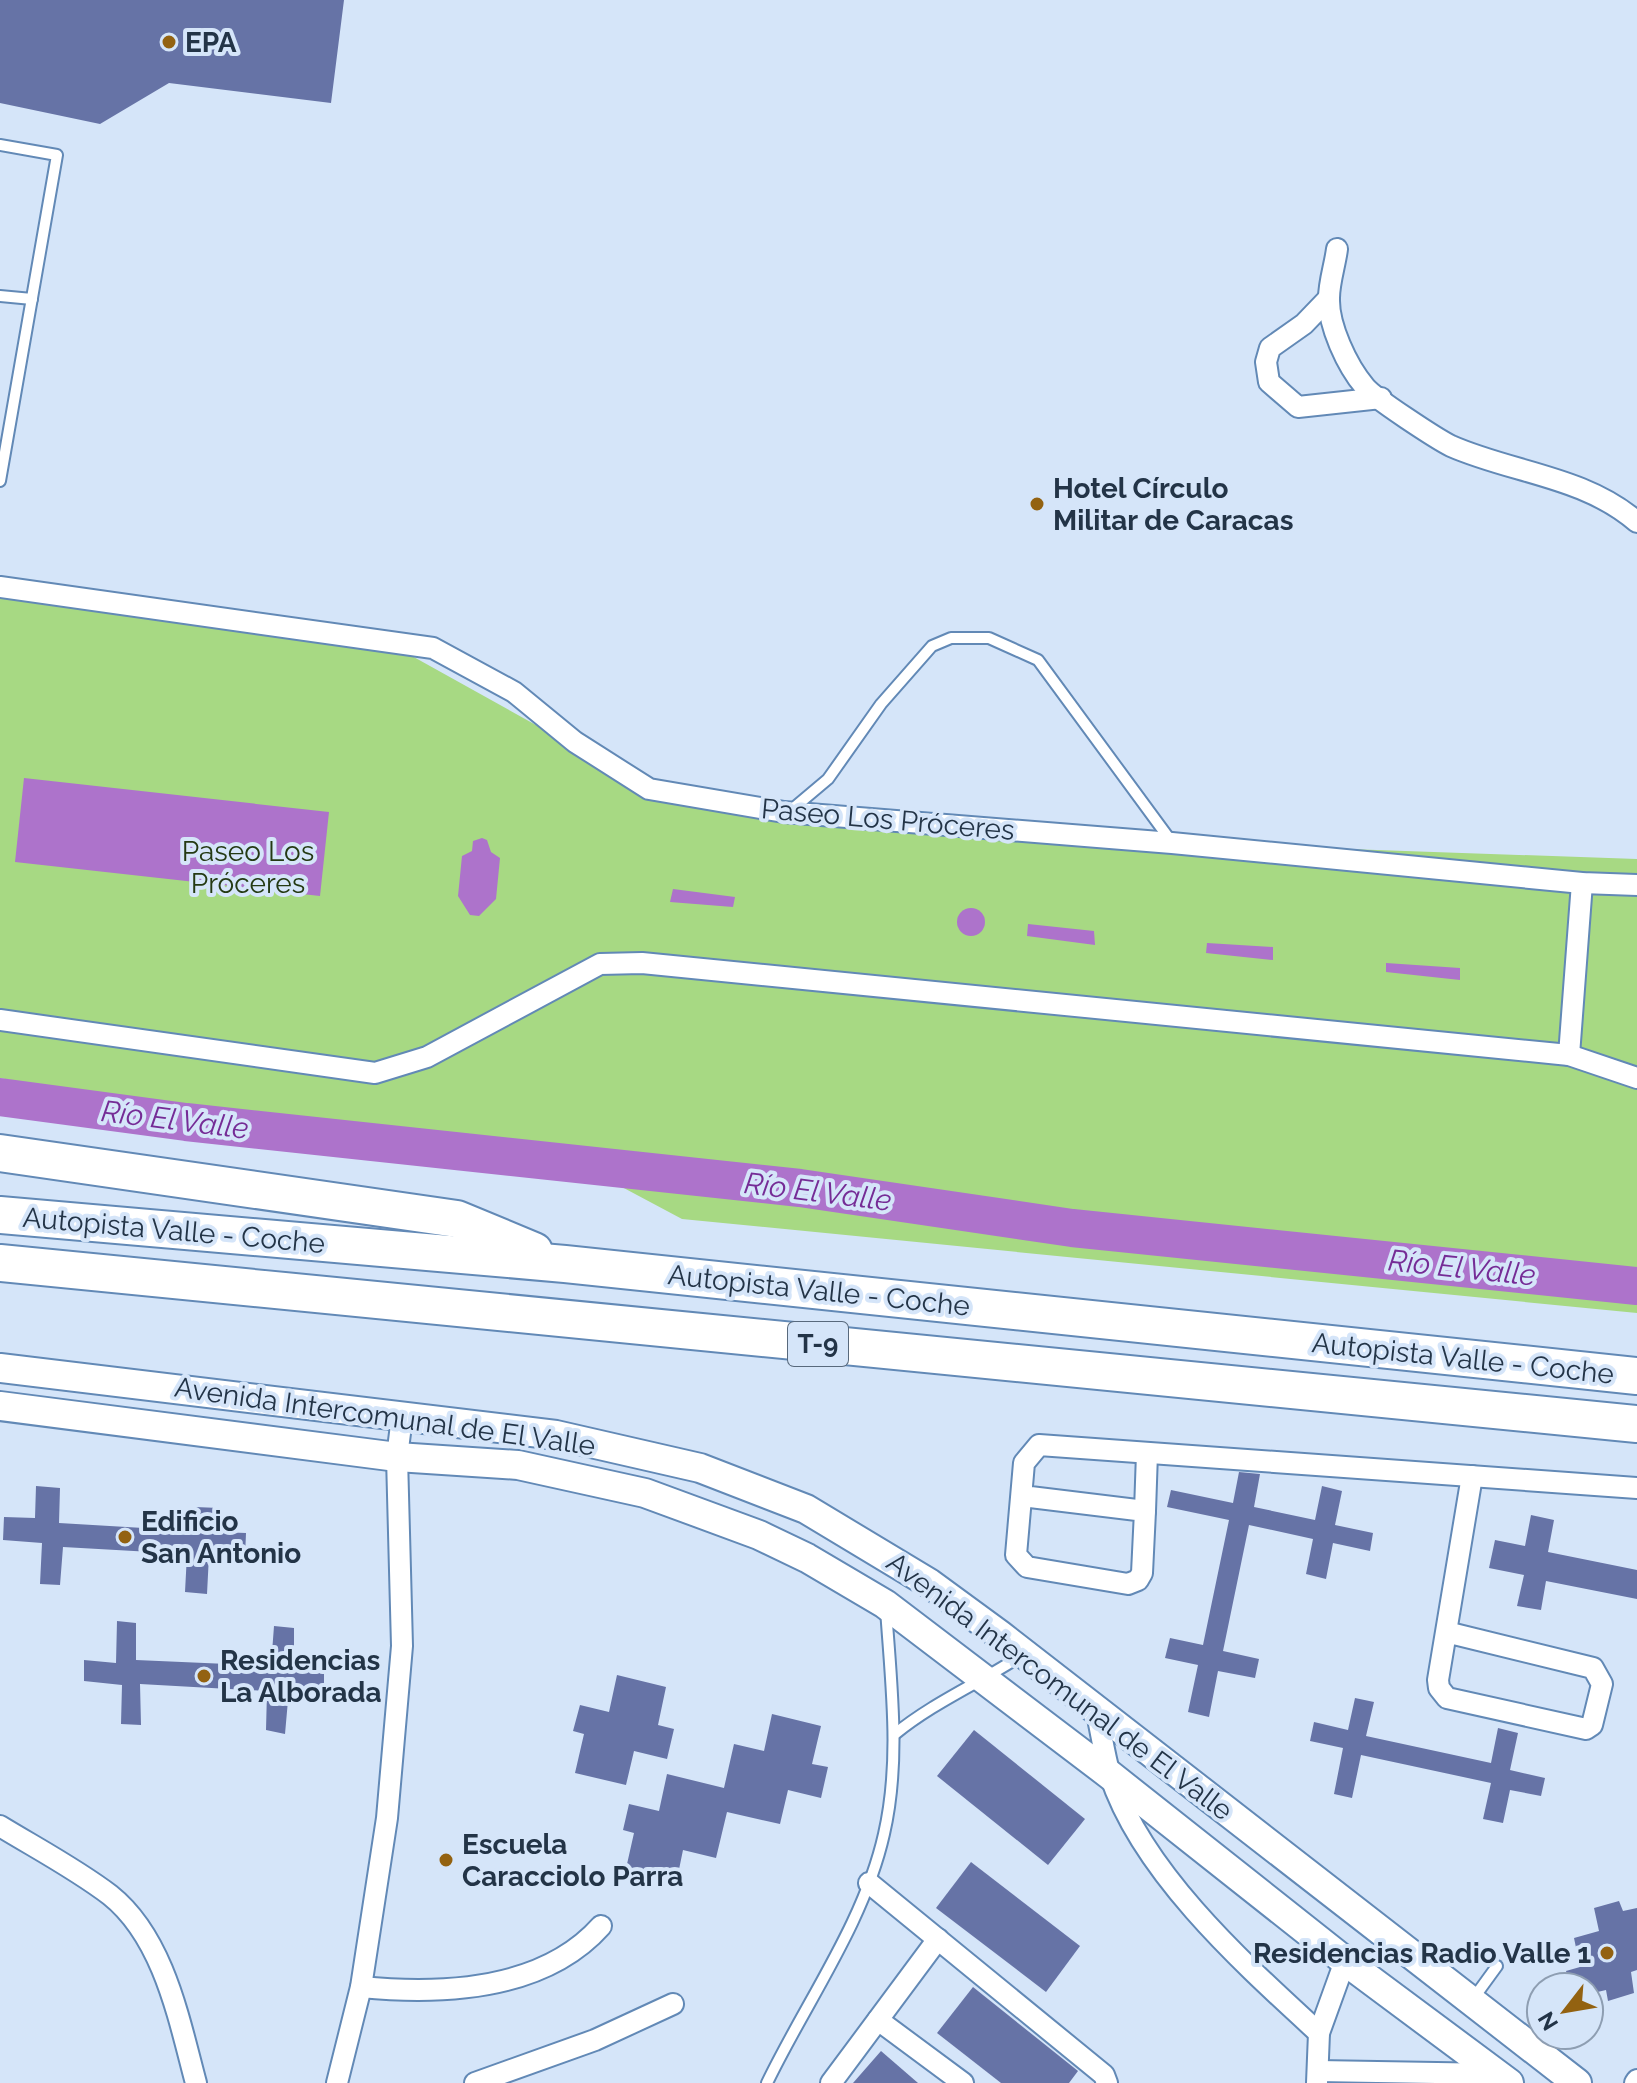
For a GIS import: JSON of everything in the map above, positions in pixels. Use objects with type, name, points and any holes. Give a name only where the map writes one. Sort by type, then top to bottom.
[{"type":"highway","points":[[0,1153],[457,1219],[565,1264]]},
{"type":"highway","name":"Autopista Valle - Coche","points":[[0,1215],[565,1264],[1637,1376]]},
{"type":"highway","name":"Autopista Valle - Coche","points":[[0,1263],[1637,1424]]},
{"type":"main road","name":"Avenida Intercomunal de El Valle","points":[[0,1368],[556,1435],[700,1468],[806,1509],[929,1583],[1025,1653],[1577,2083]]},
{"type":"main road","name":"Avenida Intercomunal de El Valle","points":[[0,1406],[397,1457],[518,1465],[645,1493],[759,1535],[807,1558],[885,1604],[1110,1775],[1345,1961],[1502,2078]]},
{"type":"street","points":[[1337,249],[1329,298],[1333,323],[1348,359],[1366,389],[1450,445],[1552,477],[1593,494],[1637,522]]},
{"type":"street","points":[[1329,298],[1304,324],[1270,348],[1266,362],[1269,382],[1298,407],[1381,398]]},
{"type":"street","name":"Paseo Los Próceres","points":[[0,587],[433,648],[514,692],[575,742],[649,789],[788,812],[1172,843],[1582,883],[1637,885]]},
{"type":"street","points":[[1569,1055],[1582,883]]},
{"type":"street","points":[[0,1020],[375,1073],[427,1057],[600,964],[642,963],[1569,1055],[1637,1078]]},
{"type":"street","points":[[337,2083],[361,1987],[387,1818],[402,1646],[397,1457],[402,1417]]},
{"type":"street","points":[[1147,1453],[1142,1573],[1138,1580],[1128,1584],[1027,1567],[1020,1562],[1016,1555],[1024,1463],[1039,1445],[1637,1488]]},
{"type":"street","points":[[1446,1632],[1593,1668],[1602,1684],[1592,1725],[1586,1729],[1447,1698],[1439,1688],[1438,1680],[1446,1632],[1472,1476]]},
{"type":"street","points":[[1022,1496],[1145,1511]]},
{"type":"street","points":[[1096,1709],[1110,1775],[1139,1838],[1229,1951],[1319,2033]]},
{"type":"street","points":[[0,1826],[112,1897],[151,1944],[169,1991],[196,2083]]},
{"type":"street","points":[[869,1883],[1104,2075],[1107,2083]]},
{"type":"street","points":[[361,1987],[444,1990],[491,1983],[555,1964],[585,1944],[601,1926]]},
{"type":"street","points":[[831,2083],[938,1939]]},
{"type":"street","points":[[1345,1961],[1319,2033],[1318,2077],[1502,2078]]},
{"type":"street","points":[[475,2083],[595,2040],[673,2004]]},
{"type":"street","points":[[878,2020],[963,2083]]},
{"type":"lane","points":[[0,145],[57,155],[0,481]]},
{"type":"lane","points":[[0,296],[32,299]]},
{"type":"lane","points":[[788,812],[828,779],[881,704],[932,646],[951,638],[989,638],[1038,660],[1172,843]]},
{"type":"lane","points":[[767,2083],[869,1883],[884,1835],[895,1734],[885,1604]]},
{"type":"lane","points":[[895,1734],[924,1710],[986,1679],[1025,1653]]},
{"type":"lane","points":[[1472,2001],[1497,1966]]},
{"type":"green space","name":"Paseo Los Próceres","points":[[0,585],[385,641],[633,779],[788,812],[1172,843],[1637,859],[1637,1313],[682,1219],[545,1146],[85,1094],[0,1078]]},
{"type":"shaded area","points":[[24,778],[329,812],[320,896],[15,862]]},
{"type":"shaded area","points":[[487,840],[491,852],[500,858],[496,899],[479,916],[470,915],[458,896],[462,856],[472,851],[473,841]]},
{"type":"shaded area","points":[[673,889],[735,897],[733,907],[670,902]]},
{"type":"shaded area","points":[[971,908],[981,912],[985,922],[981,932],[971,936],[961,932],[957,922],[961,912]]},
{"type":"shaded area","points":[[1028,924],[1094,931],[1095,945],[1027,936]]},
{"type":"shaded area","points":[[1207,943],[1273,947],[1273,960],[1206,953]]},
{"type":"shaded area","points":[[1386,963],[1460,968],[1460,980],[1386,972]]},
{"type":"building","name":"EPA","points":[[0,0],[344,0],[331,103],[169,83],[100,124],[0,103]]},
{"type":"building","points":[[1239,1472],[1260,1474],[1254,1507],[1315,1520],[1322,1486],[1342,1491],[1335,1525],[1373,1533],[1370,1551],[1333,1543],[1326,1579],[1306,1574],[1313,1539],[1249,1525],[1223,1651],[1259,1659],[1255,1678],[1218,1671],[1209,1717],[1188,1712],[1198,1665],[1165,1658],[1170,1638],[1203,1645],[1229,1520],[1167,1507],[1171,1490],[1233,1503]]},
{"type":"building","name":"Edificio San Antonio","points":[[36,1486],[60,1488],[59,1523],[194,1531],[195,1507],[219,1508],[218,1532],[246,1533],[245,1557],[209,1555],[207,1594],[185,1592],[187,1554],[63,1547],[60,1585],[40,1584],[42,1543],[3,1540],[4,1517],[35,1518]]},
{"type":"building","points":[[1531,1515],[1554,1520],[1548,1552],[1637,1570],[1637,1599],[1546,1581],[1541,1610],[1517,1606],[1524,1575],[1489,1568],[1495,1540],[1525,1546]]},
{"type":"building","name":"Residencias La Alborada","points":[[117,1621],[136,1623],[136,1660],[271,1666],[274,1626],[294,1628],[294,1669],[324,1670],[324,1690],[289,1689],[285,1734],[266,1730],[267,1691],[140,1684],[141,1725],[121,1724],[122,1685],[84,1681],[84,1660],[116,1663]]},
{"type":"building","points":[[617,1675],[666,1687],[658,1725],[674,1729],[667,1759],[634,1751],[626,1785],[575,1773],[584,1734],[573,1731],[580,1705],[609,1712]]},
{"type":"building","points":[[1355,1698],[1374,1702],[1366,1736],[1491,1763],[1498,1728],[1518,1733],[1510,1770],[1545,1778],[1541,1796],[1510,1790],[1503,1823],[1483,1819],[1491,1783],[1361,1755],[1352,1798],[1334,1794],[1343,1748],[1310,1741],[1314,1722],[1348,1730]]},
{"type":"building","points":[[772,1714],[821,1726],[812,1764],[828,1767],[821,1798],[788,1790],[780,1824],[727,1812],[716,1858],[683,1850],[676,1884],[625,1873],[634,1833],[623,1830],[629,1804],[659,1811],[667,1774],[724,1788],[734,1744],[764,1751]]},
{"type":"building","points":[[974,1730],[1085,1819],[1048,1865],[937,1776]]},
{"type":"building","points":[[971,1862],[1080,1946],[1046,1992],[936,1908]]},
{"type":"building","name":"Residencias Radio Valle 1","points":[[1619,1901],[1623,1911],[1637,1908],[1637,1970],[1631,1972],[1634,1993],[1608,2001],[1605,1971],[1566,1971],[1580,1967],[1574,1938],[1599,1931],[1594,1908]]},
{"type":"building","points":[[973,1987],[1078,2071],[1069,2083],[1001,2083],[937,2033]]},
{"type":"building","points":[[881,2051],[918,2083],[853,2083]]},
{"type":"waterway","name":"Río El Valle","points":[[0,1097],[186,1122],[800,1188],[1072,1228],[1637,1286]]},
{"type":"place","name":"EPA","points":[[169,42]]},
{"type":"place","name":"Hotel Círculo Militar de Caracas","points":[[1037,504]]},
{"type":"place","name":"Edificio San Antonio","points":[[125,1537]]},
{"type":"place","name":"Residencias La Alborada","points":[[204,1676]]},
{"type":"place","name":"Escuela Caracciolo Parra","points":[[446,1860]]},
{"type":"place","name":"Residencias Radio Valle 1","points":[[1607,1953]]}]
